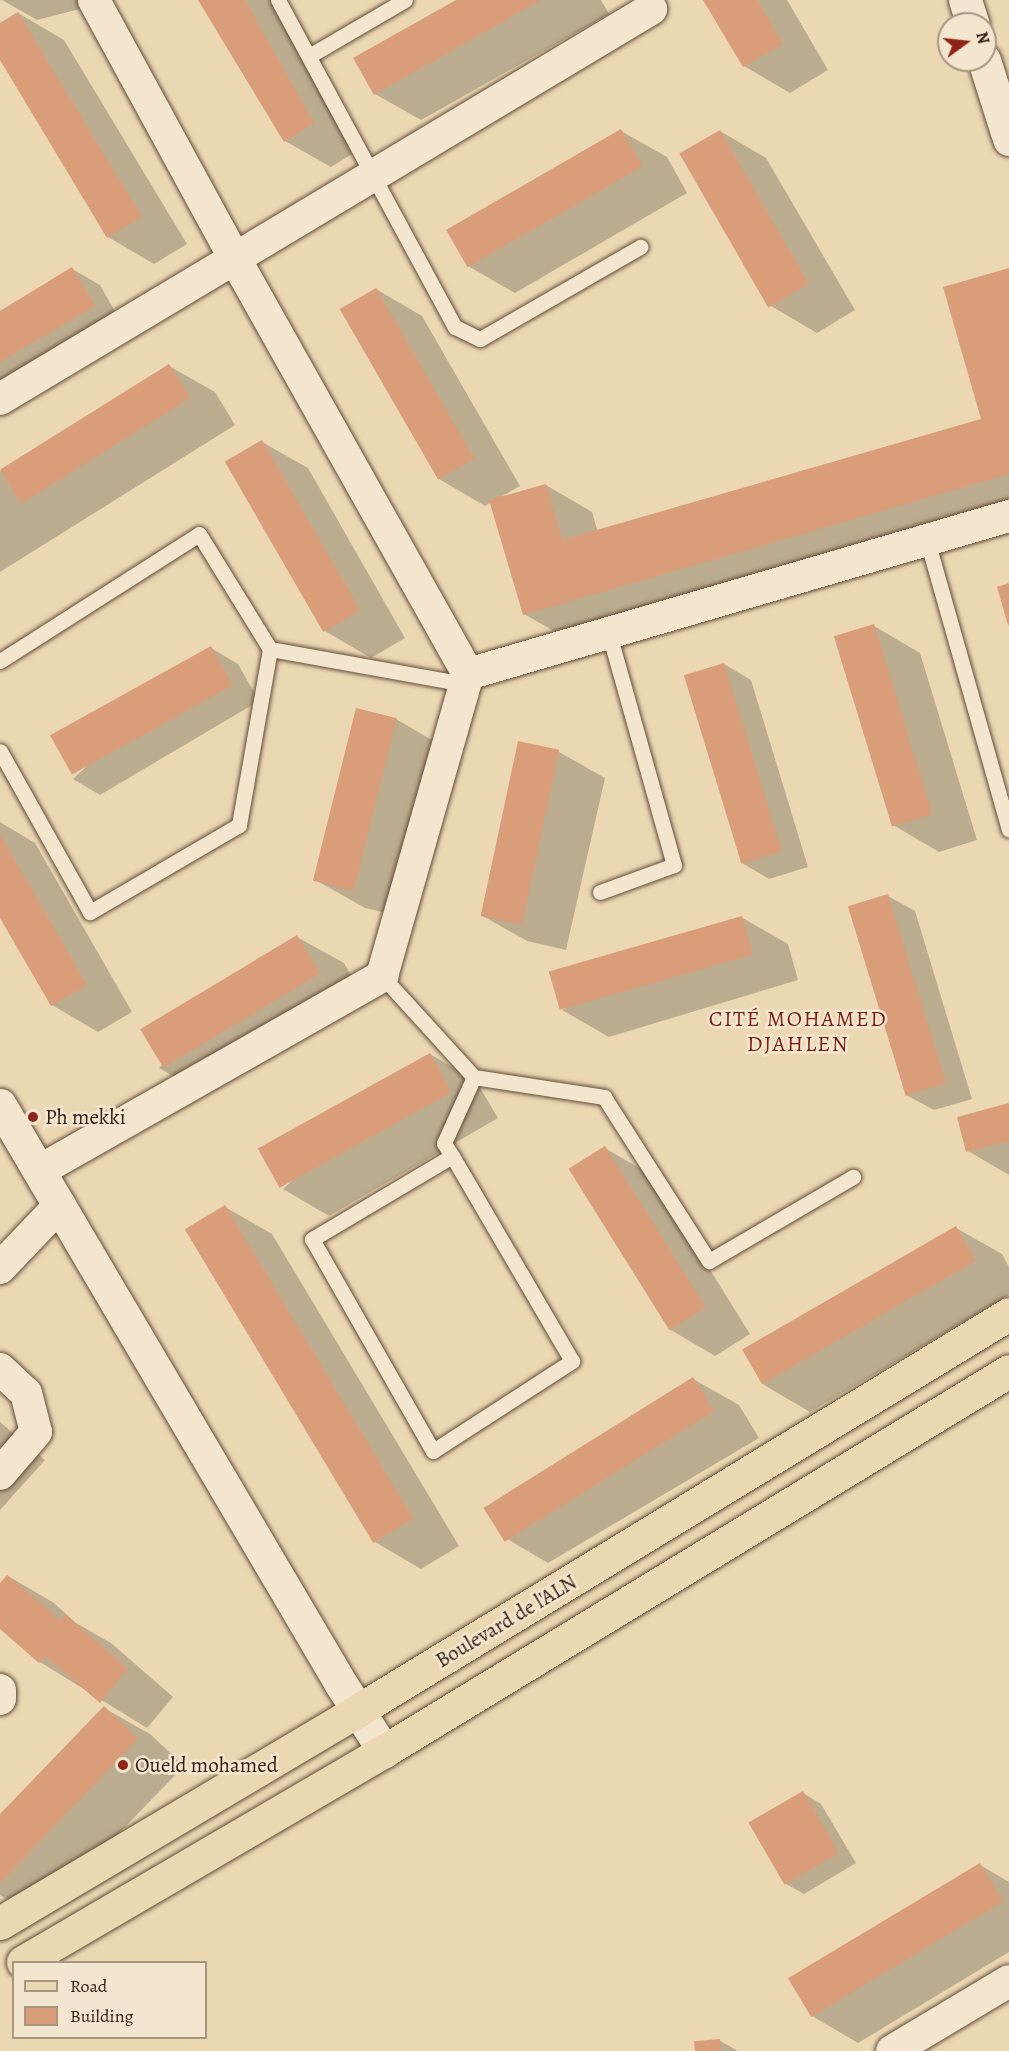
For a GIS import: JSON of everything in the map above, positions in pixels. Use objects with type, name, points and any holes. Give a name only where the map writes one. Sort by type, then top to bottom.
[{"type":"main road","name":"Boulevard de l'ALN","points":[[0,1923],[357,1711],[1009,1314]]},
{"type":"main road","points":[[25,1961],[384,1751],[1009,1371]]},
{"type":"street","points":[[39,1171],[382,976],[466,679],[94,0]]},
{"type":"street","points":[[0,399],[651,9]]},
{"type":"street","points":[[988,72],[1009,139]]},
{"type":"street","points":[[466,679],[609,633],[1009,516]]},
{"type":"street","points":[[0,1105],[357,1711],[384,1751]]},
{"type":"street","points":[[0,1268],[60,1205]]},
{"type":"street","points":[[0,1369],[26,1393],[36,1432],[0,1474]]},
{"type":"street","points":[[0,1690],[0,1699]]},
{"type":"street","points":[[892,2051],[1009,1981]]},
{"type":"lane","points":[[278,0],[455,327],[480,339],[640,247]]},
{"type":"lane","points":[[309,56],[405,0]]},
{"type":"lane","points":[[0,661],[199,534],[270,649],[239,825],[90,912],[0,751]]},
{"type":"lane","points":[[927,540],[1009,830]]},
{"type":"lane","points":[[600,892],[674,865],[609,633]]},
{"type":"lane","points":[[270,649],[466,679]]},
{"type":"lane","points":[[382,976],[474,1077],[604,1097],[709,1261],[853,1177]]},
{"type":"lane","points":[[452,1156],[312,1239],[433,1451],[572,1361],[452,1156],[444,1143],[474,1077]]},
{"type":"building","points":[[198,0],[245,0],[314,123],[284,142]]},
{"type":"building","points":[[456,0],[541,0],[374,95],[353,58]]},
{"type":"building","points":[[703,0],[757,0],[783,44],[743,67]]},
{"type":"building","points":[[18,12],[142,217],[107,238],[0,60],[0,23]]},
{"type":"building","points":[[621,129],[642,166],[468,267],[446,230]]},
{"type":"building","points":[[720,130],[809,284],[768,308],[679,154]]},
{"type":"building","points":[[72,267],[95,306],[0,362],[0,311]]},
{"type":"building","points":[[1009,268],[1009,474],[523,615],[489,500],[546,484],[562,540],[981,419],[943,287]]},
{"type":"building","points":[[376,288],[474,459],[438,480],[340,309]]},
{"type":"building","points":[[169,364],[190,398],[21,503],[0,469]]},
{"type":"building","points":[[262,440],[361,611],[323,632],[225,462]]},
{"type":"building","points":[[1009,583],[1009,625],[1008,625],[997,587]]},
{"type":"building","points":[[874,624],[932,814],[892,827],[834,636]]},
{"type":"building","points":[[211,646],[233,685],[72,775],[50,735]]},
{"type":"building","points":[[724,663],[782,851],[741,864],[684,675]]},
{"type":"building","points":[[356,708],[397,718],[354,891],[313,881]]},
{"type":"building","points":[[518,741],[559,750],[522,925],[481,916]]},
{"type":"building","points":[[0,834],[87,985],[51,1006],[0,918]]},
{"type":"building","points":[[888,894],[946,1083],[906,1096],[848,906]]},
{"type":"building","points":[[742,916],[753,954],[560,1010],[549,971]]},
{"type":"building","points":[[297,935],[320,974],[163,1068],[140,1029]]},
{"type":"building","points":[[430,1053],[452,1092],[280,1188],[258,1149]]},
{"type":"building","points":[[1009,1103],[1009,1141],[966,1152],[957,1117]]},
{"type":"building","points":[[605,1146],[706,1307],[669,1330],[569,1169]]},
{"type":"building","points":[[225,1205],[414,1519],[373,1543],[185,1229]]},
{"type":"building","points":[[956,1226],[976,1261],[762,1384],[742,1350]]},
{"type":"building","points":[[693,1377],[714,1411],[505,1542],[484,1508]]},
{"type":"building","points":[[7,1575],[61,1621],[65,1614],[128,1669],[100,1703],[45,1656],[39,1663],[0,1629],[0,1583]]},
{"type":"building","points":[[104,1706],[138,1739],[0,1883],[0,1814]]},
{"type":"building","points":[[803,1791],[839,1853],[784,1885],[748,1822]]},
{"type":"building","points":[[980,1863],[1003,1902],[811,2017],[788,1978]]},
{"type":"building","points":[[720,2039],[721,2051],[695,2051],[694,2041]]},
{"type":"place","name":"Ph mekki","points":[[33,1117]]},
{"type":"place","name":"Oueld mohamed","points":[[123,1765]]},
{"type":"district","name":"CITÉ MOHAMED DJAHLEN","points":[[798,1032]]}]
